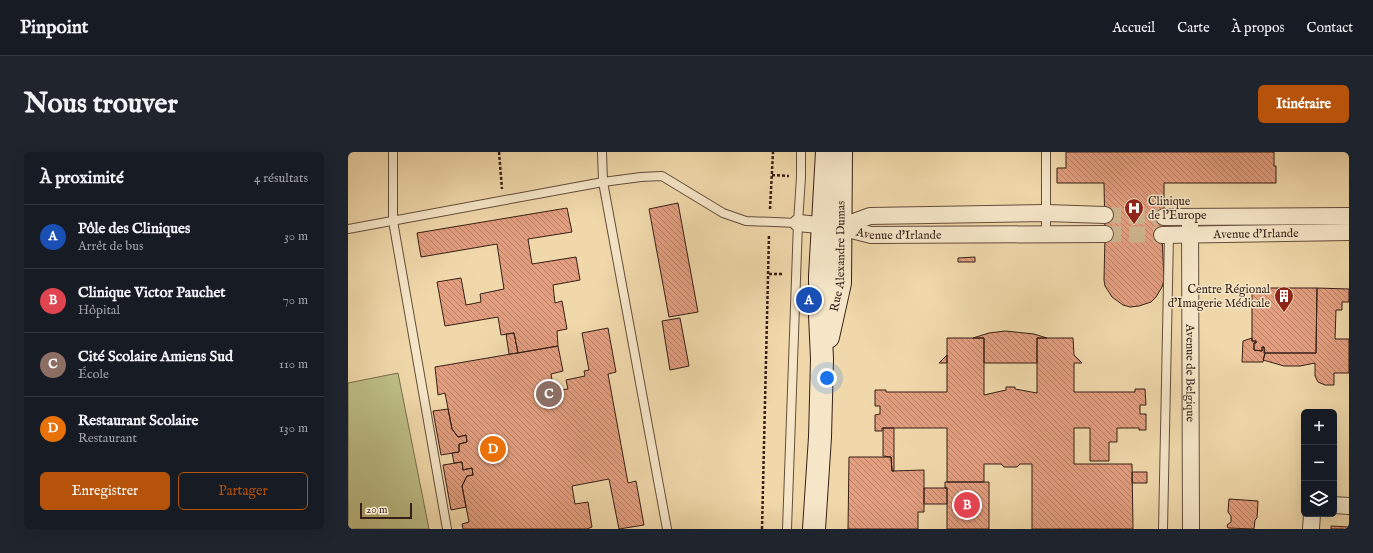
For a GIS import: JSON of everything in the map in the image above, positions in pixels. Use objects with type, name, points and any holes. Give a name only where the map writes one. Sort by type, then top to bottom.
[{"type":"street","name":"Rue Alexandre Dumas","points":[[814,529],[820,437],[822,359],[834,314],[840,283],[831,226],[827,152]]},
{"type":"street","name":"Rue Alexandre Dumas","points":[[831,226],[842,152]]},
{"type":"street","name":"Avenue d'Irlande","points":[[831,226],[870,216],[1046,214],[1105,215]]},
{"type":"street","name":"Avenue d'Irlande","points":[[1164,217],[1349,216]]},
{"type":"street","name":"Avenue de Belgique","points":[[1190,217],[1191,529]]},
{"type":"street","points":[[798,223],[831,226]]},
{"type":"street","name":"Avenue d'Irlande","points":[[831,226],[871,235],[1105,234]]},
{"type":"street","name":"Avenue d'Irlande","points":[[1166,235],[1349,232]]},
{"type":"street","points":[[1337,504],[1349,506]]},
{"type":"street","points":[[1311,529],[1312,517]]},
{"type":"lane","points":[[393,152],[393,221],[447,529]]},
{"type":"lane","points":[[602,152],[603,182],[667,529]]},
{"type":"lane","points":[[787,529],[801,152]]},
{"type":"lane","points":[[1046,152],[1046,234]]},
{"type":"lane","points":[[348,229],[603,182],[662,176],[723,213],[746,221],[798,223]]},
{"type":"lane","points":[[1163,529],[1166,235]]},
{"type":"path","points":[[500,152],[503,200]]},
{"type":"path","points":[[762,529],[773,152]]},
{"type":"green space","points":[[398,373],[429,529],[348,529],[348,383]]},
{"type":"building","name":"Clinique de l'Europe","points":[[1066,152],[1274,152],[1276,183],[1164,183],[1164,217],[1162,235],[1164,280],[1162,287],[1151,302],[1130,307],[1123,305],[1112,297],[1105,286],[1104,183],[1057,183],[1057,168],[1066,168]]},
{"type":"building","points":[[678,203],[698,312],[669,317],[649,209]]},
{"type":"building","points":[[567,208],[572,232],[528,239],[532,264],[576,257],[580,280],[553,285],[555,303],[562,301],[567,329],[557,331],[558,346],[518,353],[514,333],[501,335],[498,317],[445,326],[437,282],[461,278],[466,305],[481,302],[480,294],[504,289],[497,244],[421,257],[417,233]]},
{"type":"building","points":[[975,257],[975,262],[958,262],[958,258]]},
{"type":"building","name":"Centre Régional d'Imagerie Médicale","points":[[1252,288],[1317,288],[1316,353],[1264,353],[1264,347],[1262,347],[1262,351],[1254,350],[1254,343],[1256,343],[1256,341],[1252,341]]},
{"type":"building","points":[[1317,288],[1349,289],[1349,302],[1342,302],[1342,310],[1336,310],[1335,339],[1349,339],[1349,373],[1334,373],[1334,385],[1325,385],[1318,382],[1315,376],[1315,363],[1300,366],[1284,366],[1263,360],[1265,353],[1316,353]]},
{"type":"building","points":[[680,318],[689,366],[670,370],[662,321]]},
{"type":"building","points":[[608,328],[616,372],[608,374],[628,483],[636,481],[644,525],[619,529],[609,479],[572,486],[575,504],[588,502],[592,527],[587,529],[463,529],[462,524],[469,522],[462,486],[467,476],[473,475],[472,468],[463,470],[462,462],[454,463],[452,453],[459,452],[459,444],[467,442],[466,435],[458,437],[452,429],[445,393],[438,395],[435,367],[558,346],[563,371],[551,374],[554,391],[568,389],[566,380],[585,376],[584,371],[589,370],[582,333]]},
{"type":"building","points":[[1005,331],[1034,334],[1047,338],[1037,338],[1037,363],[984,363],[984,338],[973,338],[989,333]]},
{"type":"building","points":[[514,333],[518,353],[509,354],[506,334]]},
{"type":"building","points":[[947,338],[984,338],[984,395],[1006,390],[1006,387],[1015,387],[1015,389],[1037,393],[1037,338],[1073,338],[1074,355],[1082,363],[1074,363],[1074,392],[1135,392],[1135,389],[1145,389],[1146,405],[1140,405],[1140,414],[1146,414],[1146,430],[1139,430],[1139,428],[1117,428],[1117,442],[1109,442],[1109,461],[1090,461],[1090,428],[1074,428],[1074,464],[1132,464],[1133,529],[1032,529],[1032,464],[1020,464],[1017,467],[1004,467],[1001,464],[984,464],[984,482],[947,482],[947,428],[882,428],[882,431],[875,431],[875,415],[880,414],[880,406],[875,406],[875,390],[886,390],[886,392],[947,392]]},
{"type":"building","points":[[1252,338],[1252,341],[1256,341],[1256,343],[1254,343],[1254,350],[1262,351],[1262,347],[1264,347],[1265,353],[1263,362],[1242,362],[1243,341]]},
{"type":"building","points":[[947,355],[947,363],[939,363]]},
{"type":"building","points":[[448,409],[452,429],[458,437],[466,435],[467,442],[459,444],[459,452],[441,455],[433,411]]},
{"type":"building","points":[[883,428],[894,428],[894,471],[892,471],[891,457],[883,456]]},
{"type":"building","points":[[849,457],[891,457],[892,471],[924,470],[924,512],[918,512],[918,529],[848,529]]},
{"type":"building","points":[[462,462],[463,470],[472,468],[473,475],[467,476],[462,486],[466,507],[451,510],[443,465]]},
{"type":"building","points":[[1132,472],[1147,472],[1147,483],[1132,483]]},
{"type":"building","points":[[945,482],[989,482],[989,529],[947,529],[947,488],[945,488]]},
{"type":"building","points":[[924,488],[947,488],[947,504],[924,504]]},
{"type":"building","points":[[1229,499],[1258,501],[1257,518],[1255,520],[1254,529],[1228,528],[1227,525],[1231,522],[1231,516],[1228,512]]},
{"type":"building","points":[[1331,526],[1349,527],[1349,529],[1331,529]]},
{"type":"tunnel","points":[[1105,215],[1164,217]]},
{"type":"tunnel","points":[[1105,234],[1162,235]]},
{"type":"place","name":"Clinique de l'Europe","points":[[1134,225]]},
{"type":"place","name":"Pôle des Cliniques","points":[[809,300]]},
{"type":"place","name":"Centre Régional d'Imagerie Médicale","points":[[1284,313]]},
{"type":"place","name":"Cité Scolaire Amiens Sud","points":[[549,394]]},
{"type":"place","name":"Restaurant Scolaire","points":[[493,449]]},
{"type":"place","name":"Clinique Victor Pauchet","points":[[967,505]]}]
